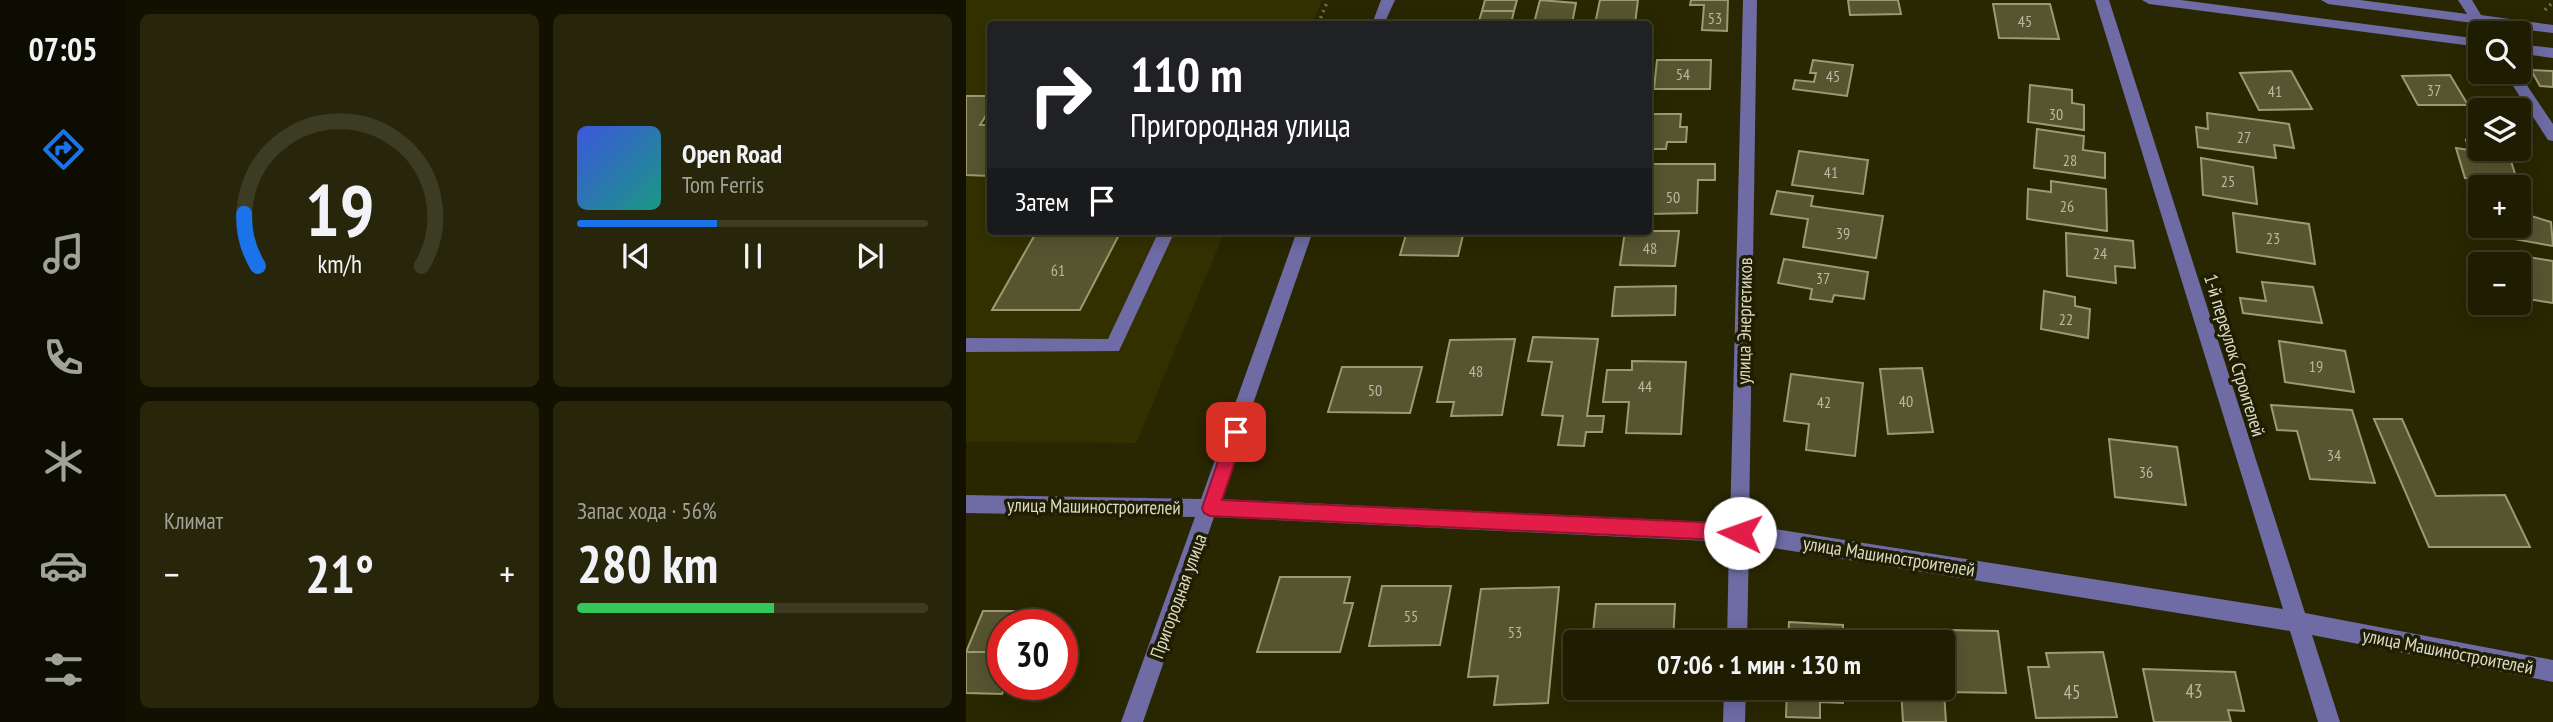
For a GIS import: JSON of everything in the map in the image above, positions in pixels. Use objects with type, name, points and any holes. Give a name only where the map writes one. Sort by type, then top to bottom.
[{"type":"street","points":[[1379,21],[1388,0]]},
{"type":"street","name":"улица Энергетиков","points":[[1737,630],[1750,0]]},
{"type":"street","name":"1-й переулок Строителей","points":[[2102,0],[2295,621],[2329,722]]},
{"type":"street","points":[[2149,0],[2468,41]]},
{"type":"street","points":[[2328,0],[2553,29]]},
{"type":"street","points":[[2465,0],[2476,19]]},
{"type":"street","points":[[2531,50],[2553,53]]},
{"type":"street","points":[[2519,84],[2553,136]]},
{"type":"street","points":[[966,345],[1113,346],[1165,235]]},
{"type":"street","name":"Пригородная улица","points":[[1132,722],[1210,508],[1304,235]]},
{"type":"street","name":"улица Машиностроителей","points":[[966,504],[1210,508],[1740,533],[2295,621],[2553,671]]},
{"type":"street","points":[[1734,722],[1735,700]]},
{"type":"path","points":[[1319,21],[1328,0]]},
{"type":"shaded area","points":[[966,0],[1322,0],[1313,21],[987,21],[987,235],[1223,235],[1136,443],[966,442]]},
{"type":"building","points":[[1485,0],[1517,0],[1514,11],[1482,11]]},
{"type":"building","points":[[1540,0],[1576,3],[1573,21],[1535,21]]},
{"type":"building","points":[[1600,0],[1638,0],[1635,21],[1596,21]]},
{"type":"building","points":[[1691,0],[1728,0],[1727,31],[1702,30],[1704,5],[1690,5]]},
{"type":"building","points":[[1848,0],[1898,0],[1901,14],[1850,15]]},
{"type":"building","points":[[1993,4],[2050,4],[2059,39],[1999,38]]},
{"type":"building","points":[[1482,11],[1514,11],[1512,21],[1479,21]]},
{"type":"building","points":[[1657,60],[1711,60],[1710,89],[1654,89]]},
{"type":"building","points":[[1813,60],[1853,65],[1847,96],[1793,89],[1795,80],[1814,82],[1816,73],[1810,73]]},
{"type":"building","points":[[2531,70],[2553,71],[2553,87],[2540,86]]},
{"type":"building","points":[[2291,71],[2312,109],[2259,110],[2240,73]]},
{"type":"building","points":[[2450,75],[2468,105],[2418,105],[2402,76]]},
{"type":"building","points":[[2030,85],[2072,90],[2072,103],[2084,105],[2084,130],[2028,122]]},
{"type":"building","points":[[966,96],[987,96],[987,114],[980,125],[987,125],[987,176],[966,175]]},
{"type":"building","points":[[2207,113],[2289,124],[2294,148],[2274,145],[2276,158],[2198,147],[2196,127],[2208,129]]},
{"type":"building","points":[[1652,114],[1681,114],[1680,127],[1687,127],[1686,142],[1667,142],[1666,149],[1652,149]]},
{"type":"building","points":[[2037,129],[2084,136],[2083,150],[2105,153],[2105,178],[2034,168]]},
{"type":"building","points":[[2456,148],[2468,150],[2468,161],[2511,161],[2515,175],[2468,175],[2468,178],[2465,178]]},
{"type":"building","points":[[1799,151],[1868,160],[1863,194],[1792,185]]},
{"type":"building","points":[[2201,158],[2253,167],[2257,204],[2203,195]]},
{"type":"building","points":[[1652,164],[1715,164],[1715,180],[1698,180],[1697,213],[1652,214]]},
{"type":"building","points":[[2051,181],[2106,189],[2107,231],[2027,219],[2028,189],[2051,192]]},
{"type":"building","points":[[1777,191],[1813,196],[1811,206],[1883,216],[1876,258],[1803,247],[1808,219],[1771,214]]},
{"type":"building","points":[[2233,213],[2309,224],[2315,264],[2237,252]]},
{"type":"building","points":[[2531,216],[2551,222],[2553,246],[2508,238],[2531,238]]},
{"type":"building","points":[[1679,231],[1675,266],[1620,265],[1624,235]]},
{"type":"building","points":[[2066,233],[2133,241],[2135,268],[2115,266],[2116,283],[2067,276]]},
{"type":"building","points":[[1035,235],[1119,235],[1080,310],[992,310]]},
{"type":"building","points":[[1406,235],[1463,235],[1458,256],[1400,255]]},
{"type":"building","points":[[2531,258],[2553,261],[2553,303],[2531,299]]},
{"type":"building","points":[[1784,259],[1868,272],[1864,299],[1834,295],[1832,302],[1810,299],[1812,289],[1778,283]]},
{"type":"building","points":[[2262,282],[2313,287],[2322,323],[2243,313],[2240,298],[2266,301]]},
{"type":"building","points":[[1676,286],[1675,315],[1612,316],[1615,287]]},
{"type":"building","points":[[2044,291],[2075,297],[2075,306],[2090,309],[2088,338],[2041,329]]},
{"type":"building","points":[[1533,337],[1598,339],[1587,416],[1604,416],[1602,432],[1586,432],[1584,446],[1558,445],[1563,416],[1542,415],[1552,362],[1528,361]]},
{"type":"building","points":[[1515,339],[1502,415],[1451,416],[1454,402],[1437,402],[1450,340]]},
{"type":"building","points":[[2279,341],[2345,351],[2354,392],[2285,382]]},
{"type":"building","points":[[1632,361],[1686,362],[1681,434],[1626,433],[1629,402],[1603,402],[1607,370],[1632,370]]},
{"type":"building","points":[[1342,367],[1422,367],[1410,413],[1328,412]]},
{"type":"building","points":[[1922,368],[1933,432],[1888,434],[1880,369]]},
{"type":"building","points":[[1791,374],[1863,383],[1855,456],[1806,450],[1809,424],[1784,421]]},
{"type":"building","points":[[2271,405],[2352,410],[2375,483],[2310,479],[2297,431],[2277,430]]},
{"type":"building","points":[[2374,419],[2402,419],[2436,496],[2505,495],[2530,547],[2429,547]]},
{"type":"building","points":[[2109,439],[2177,447],[2186,505],[2115,497]]},
{"type":"building","points":[[1280,577],[1350,577],[1344,603],[1353,603],[1340,652],[1257,652]]},
{"type":"building","points":[[1382,586],[1451,586],[1440,645],[1369,646]]},
{"type":"building","points":[[1559,587],[1548,703],[1494,705],[1498,676],[1468,677],[1481,589]]},
{"type":"building","points":[[1596,604],[1675,604],[1674,630],[1593,630]]},
{"type":"building","points":[[983,611],[987,611],[987,652],[966,652]]},
{"type":"building","points":[[1789,622],[1843,625],[1843,630],[1789,630]]},
{"type":"building","points":[[1955,630],[1998,631],[2006,693],[1955,692]]},
{"type":"building","points":[[966,652],[987,652],[987,694],[966,693]]},
{"type":"building","points":[[2103,652],[2117,717],[2036,718],[2028,667],[2049,667],[2046,653]]},
{"type":"building","points":[[2143,669],[2235,672],[2244,711],[2228,710],[2231,722],[2154,722]]},
{"type":"building","points":[[1787,700],[1843,700],[1843,703],[1820,702],[1820,718],[1786,717]]},
{"type":"building","points":[[1902,700],[1945,700],[1946,722],[1903,722]]},
{"type":"route","points":[[1236,432],[1210,508],[1740,533]]}]
